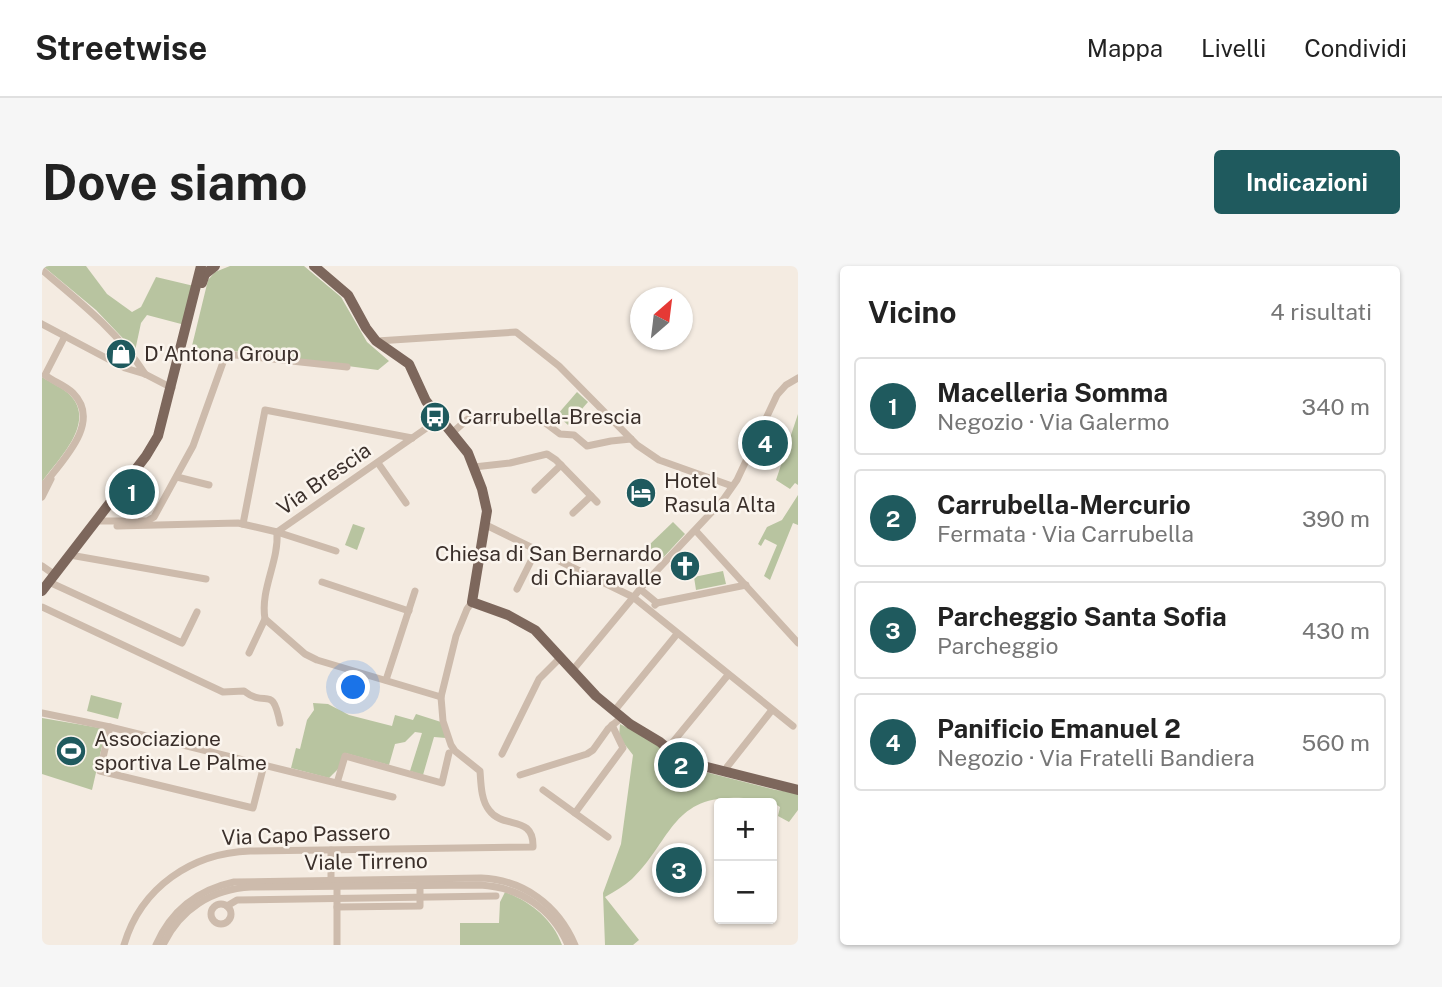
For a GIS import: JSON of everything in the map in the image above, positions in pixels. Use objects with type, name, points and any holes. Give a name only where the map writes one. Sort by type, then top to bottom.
[{"type":"main road","points":[[48,583],[152,447],[161,430],[201,266]]},
{"type":"main road","points":[[183,343],[204,277],[213,266],[220,266]]},
{"type":"main road","points":[[314,266],[348,295],[376,341],[409,364],[423,397],[465,447],[487,507],[472,602],[525,623],[543,636],[572,671],[618,714],[688,764],[798,790]]},
{"type":"street","points":[[42,270],[115,335],[145,374]]},
{"type":"street","points":[[42,324],[125,368],[172,387]]},
{"type":"street","points":[[376,341],[516,332],[527,338],[559,366],[631,439],[659,460],[732,486]]},
{"type":"street","points":[[42,497],[45,486],[77,440],[83,424],[83,412],[78,399],[45,373],[65,336]]},
{"type":"street","points":[[94,524],[151,519],[193,446],[226,354],[347,367]]},
{"type":"street","points":[[572,671],[640,589],[716,510],[732,486],[777,395],[786,385],[798,378]]},
{"type":"street","points":[[243,524],[265,410],[412,438]]},
{"type":"street","points":[[453,432],[468,419],[524,416],[540,419],[560,433],[573,435],[587,446],[631,439]]},
{"type":"street","name":"Via Brescia","points":[[94,524],[243,524],[277,533],[441,418]]},
{"type":"street","points":[[474,467],[510,463],[547,454],[594,499],[573,513]]},
{"type":"street","points":[[378,463],[407,503]]},
{"type":"street","points":[[535,490],[561,465]]},
{"type":"street","points":[[177,477],[209,485]]},
{"type":"street","points":[[486,525],[633,597],[793,726]]},
{"type":"street","points":[[696,531],[798,643]]},
{"type":"street","points":[[249,653],[265,619],[263,599],[278,548],[277,533],[336,551]]},
{"type":"street","points":[[517,589],[537,549]]},
{"type":"street","points":[[70,555],[206,579]]},
{"type":"street","points":[[42,566],[48,583],[183,643],[197,612]]},
{"type":"street","points":[[321,582],[409,611]]},
{"type":"street","points":[[650,611],[657,603],[746,585]]},
{"type":"street","points":[[640,589],[657,603]]},
{"type":"street","points":[[386,680],[415,591]]},
{"type":"street","points":[[265,619],[312,658],[441,697],[456,636],[472,602]]},
{"type":"street","points":[[42,607],[223,692],[244,691],[254,698],[272,699],[276,704],[280,723]]},
{"type":"street","points":[[520,775],[593,750],[677,634]]},
{"type":"street","points":[[502,754],[539,679],[561,657]]},
{"type":"street","points":[[668,748],[727,675]]},
{"type":"street","name":"Via Capo Passero","points":[[124,945],[135,918],[151,896],[175,874],[196,862],[236,851],[533,847],[531,834],[526,828],[497,818],[488,810],[480,771],[451,745],[443,721],[441,697]]},
{"type":"street","points":[[726,773],[727,767],[772,710]]},
{"type":"street","points":[[42,713],[110,727],[393,797]]},
{"type":"street","points":[[575,813],[623,748],[612,725]]},
{"type":"street","points":[[110,727],[100,771],[253,807],[264,765]]},
{"type":"street","points":[[337,783],[345,757],[442,783],[449,752]]},
{"type":"street","points":[[543,790],[608,837]]},
{"type":"street","points":[[331,849],[337,898],[337,945]]},
{"type":"street","name":"Viale Tirreno","points":[[156,945],[170,920],[192,898],[226,883],[335,882],[420,882],[505,888],[536,904],[559,923],[575,945]]},
{"type":"street","points":[[337,907],[420,906],[420,882]]},
{"type":"street","name":"Viale Tirreno","points":[[163,945],[177,923],[200,902],[223,891],[251,884]]},
{"type":"street","points":[[227,906],[237,900],[495,896]]},
{"type":"street","name":"Viale Tirreno","points":[[559,923],[568,945]]},
{"type":"green space","points":[[43,266],[86,266],[107,294],[132,312],[141,307],[156,277],[194,286],[185,325],[147,315],[141,323],[135,351],[96,310]]},
{"type":"green space","points":[[230,266],[304,266],[341,297],[367,342],[389,361],[378,370],[225,350],[222,356],[190,354],[208,280],[215,272]]},
{"type":"green space","points":[[42,377],[70,395],[77,406],[79,417],[72,440],[42,482]]},
{"type":"green space","points":[[577,392],[588,402],[568,425],[557,415]]},
{"type":"green space","points":[[798,414],[798,485],[795,483],[790,489],[776,480]]},
{"type":"green space","points":[[798,495],[798,525],[793,523],[770,580],[764,576],[777,545],[765,539],[761,546],[758,544],[767,527],[782,520]]},
{"type":"green space","points":[[673,522],[685,534],[661,560],[647,547]]},
{"type":"green space","points":[[353,524],[365,528],[357,550],[345,545]]},
{"type":"green space","points":[[723,571],[726,584],[696,590],[694,577]]},
{"type":"green space","points":[[91,695],[122,703],[118,719],[87,711]]},
{"type":"green space","points":[[313,703],[328,704],[349,715],[392,726],[395,715],[413,720],[416,714],[441,722],[446,738],[434,737],[423,775],[410,771],[422,733],[415,732],[405,742],[395,744],[389,765],[345,753],[339,768],[329,778],[291,768],[296,748],[300,749],[307,720],[314,710]]},
{"type":"green space","name":"Associazione sportiva Le Palme","points":[[42,718],[106,729],[92,790],[42,774]]},
{"type":"green space","points":[[620,724],[654,741],[686,769],[798,793],[798,810],[789,822],[778,816],[780,807],[777,806],[777,798],[714,798],[687,811],[632,879],[605,897],[639,940],[633,945],[605,945],[603,893],[621,844],[633,755],[619,737]]},
{"type":"green space","points":[[672,846],[678,846],[683,854],[681,860],[672,862],[667,857],[667,851]]},
{"type":"green space","points":[[505,892],[540,912],[553,927],[562,945],[460,945],[460,923],[499,923],[500,902]]},
{"type":"place","name":"D'Antona Group","points":[[121,354]]},
{"type":"place","name":"Carrubella-Brescia","points":[[435,417]]},
{"type":"place","name":"Panificio Emanuel 2","points":[[765,443]]},
{"type":"place","name":"Macelleria Somma","points":[[132,492]]},
{"type":"place","name":"Hotel Rasula Alta","points":[[641,493]]},
{"type":"place","name":"Chiesa di San Bernardo di Chiaravalle","points":[[685,566]]},
{"type":"place","name":"Associazione sportiva Le Palme","points":[[71,751]]},
{"type":"place","name":"Carrubella-Mercurio","points":[[681,765]]},
{"type":"place","name":"Parcheggio Santa Sofia","points":[[679,870]]}]
